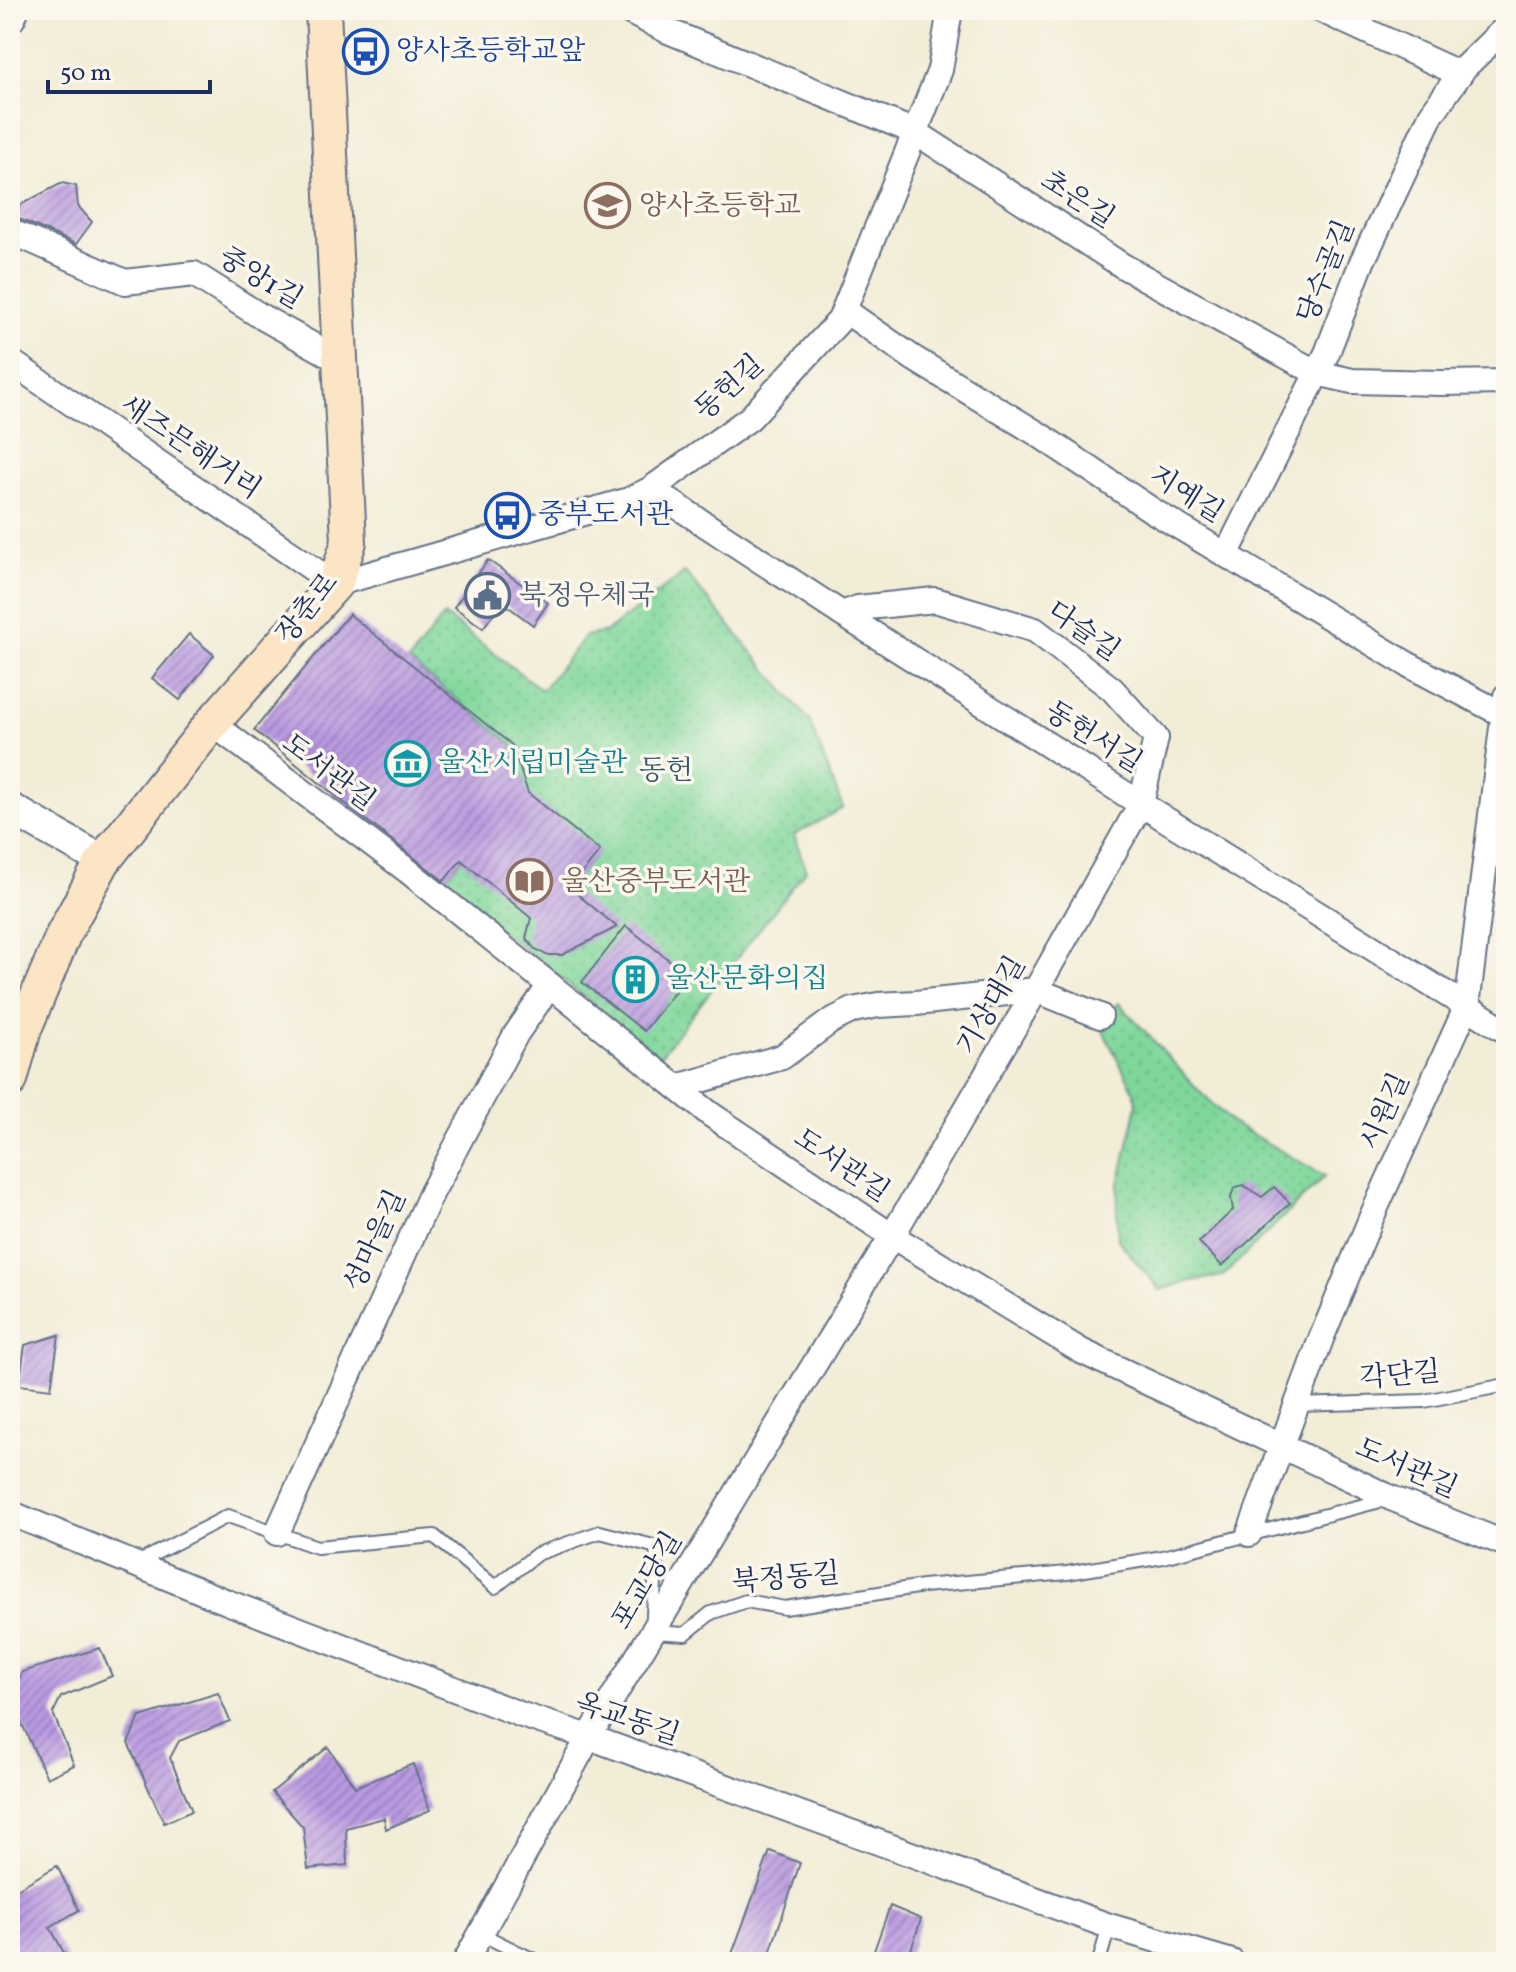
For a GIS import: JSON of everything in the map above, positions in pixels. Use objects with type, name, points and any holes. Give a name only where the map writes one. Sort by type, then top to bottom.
[{"type":"main road","name":"장춘로","points":[[10,1080],[24,1029],[64,933],[103,861],[212,723],[335,584],[349,542],[323,10]]},
{"type":"street","points":[[10,17],[13,10]]},
{"type":"street","name":"초은길","points":[[626,10],[668,31],[915,132],[1123,266],[1317,373],[1352,381],[1506,382]]},
{"type":"street","name":"동헌길","points":[[335,584],[629,500],[651,489],[750,418],[840,320],[940,70],[950,10]]},
{"type":"street","points":[[1321,10],[1460,74]]},
{"type":"street","name":"당수골길","points":[[1226,555],[1327,353],[1362,262],[1424,128],[1460,74],[1506,27]]},
{"type":"street","name":"중앙1길","points":[[10,231],[125,282],[194,274],[339,360]]},
{"type":"street","name":"지예길","points":[[844,310],[913,358],[1038,434],[1153,511],[1407,664],[1505,709]]},
{"type":"street","name":"새즈믄해거리","points":[[10,361],[335,584]]},
{"type":"street","name":"동헌서길","points":[[651,489],[1141,804],[1506,1031]]},
{"type":"street","name":"다슬길","points":[[842,614],[858,608],[935,600],[1035,630],[1112,689],[1156,738],[1141,804]]},
{"type":"street","name":"시원길","points":[[1249,1534],[1321,1339],[1372,1216],[1467,1006],[1505,709]]},
{"type":"street","name":"도서관길","points":[[212,723],[408,871],[710,1114],[892,1236],[1081,1351],[1391,1498],[1506,1544]]},
{"type":"street","points":[[1496,779],[1506,809]]},
{"type":"street","name":"기상대길","points":[[892,1236],[1141,804]]},
{"type":"street","points":[[10,808],[103,861]]},
{"type":"street","name":"성마을길","points":[[277,1533],[432,1192],[516,1034],[550,985]]},
{"type":"street","points":[[677,1087],[782,1057],[831,1021],[853,1010],[878,1005],[1036,990],[1100,1016]]},
{"type":"street","name":"포교당길","points":[[465,1962],[589,1737],[892,1236]]},
{"type":"street","name":"옥교동길","points":[[10,1513],[227,1602],[507,1709],[1109,1926],[1232,1962]]},
{"type":"lane","name":"각단길","points":[[1297,1405],[1424,1401],[1506,1385]]},
{"type":"lane","name":"북정동길","points":[[652,1632],[685,1634],[711,1613],[746,1601],[785,1608],[923,1586],[1067,1573],[1163,1557],[1391,1498]]},
{"type":"lane","points":[[134,1564],[228,1516],[317,1547],[434,1536],[495,1587],[537,1554],[600,1532],[657,1547],[652,1632]]},
{"type":"lane","points":[[1099,1962],[1109,1926]]},
{"type":"lane","points":[[481,1934],[538,1962]]},
{"type":"green space","name":"동헌","points":[[685,572],[809,720],[843,808],[794,835],[806,870],[659,1057],[442,883],[524,782],[512,744],[409,661],[444,615],[542,690],[585,636],[606,632]]},
{"type":"green space","points":[[1119,1003],[1232,1123],[1325,1176],[1223,1276],[1160,1290],[1118,1240],[1119,1184],[1137,1105],[1134,1091],[1099,1023]]},
{"type":"building","points":[[62,183],[76,186],[78,206],[92,222],[76,244],[15,217],[20,205]]},
{"type":"building","points":[[488,560],[548,603],[533,625],[502,602],[483,628],[454,607]]},
{"type":"building","name":"울산시립미술관","points":[[349,614],[512,745],[528,793],[600,851],[570,888],[617,927],[562,955],[546,955],[534,948],[526,938],[531,918],[461,860],[444,881],[254,730]]},
{"type":"building","points":[[189,634],[214,655],[180,700],[152,678]]},
{"type":"building","name":"울산문화의집","points":[[626,926],[688,975],[644,1031],[582,982]]},
{"type":"building","points":[[1243,1185],[1262,1197],[1274,1187],[1290,1203],[1222,1266],[1199,1242],[1233,1210],[1233,1191]]},
{"type":"building","points":[[59,1335],[51,1389],[19,1385],[25,1345]]},
{"type":"building","points":[[100,1648],[112,1676],[61,1697],[53,1713],[74,1765],[47,1778],[10,1698],[22,1672]]},
{"type":"building","points":[[218,1693],[230,1721],[179,1741],[170,1758],[192,1811],[164,1823],[128,1743],[140,1717]]},
{"type":"building","points":[[328,1747],[355,1787],[413,1764],[430,1810],[386,1829],[384,1818],[346,1828],[347,1865],[308,1869],[303,1827],[272,1792]]},
{"type":"building","points":[[770,1851],[800,1863],[767,1962],[729,1962]]},
{"type":"building","points":[[57,1866],[79,1910],[50,1927],[69,1962],[10,1962],[10,1893]]},
{"type":"building","points":[[890,1906],[921,1919],[907,1962],[870,1962]]},
{"type":"place","name":"양사초등학교앞","points":[[365,51]]},
{"type":"place","name":"양사초등학교","points":[[608,206]]},
{"type":"place","name":"중부도서관","points":[[507,515]]},
{"type":"place","name":"북정우체국","points":[[488,596]]},
{"type":"place","name":"울산시립미술관","points":[[407,763]]},
{"type":"place","name":"울산중부도서관","points":[[530,882]]},
{"type":"place","name":"울산문화의집","points":[[635,979]]}]
